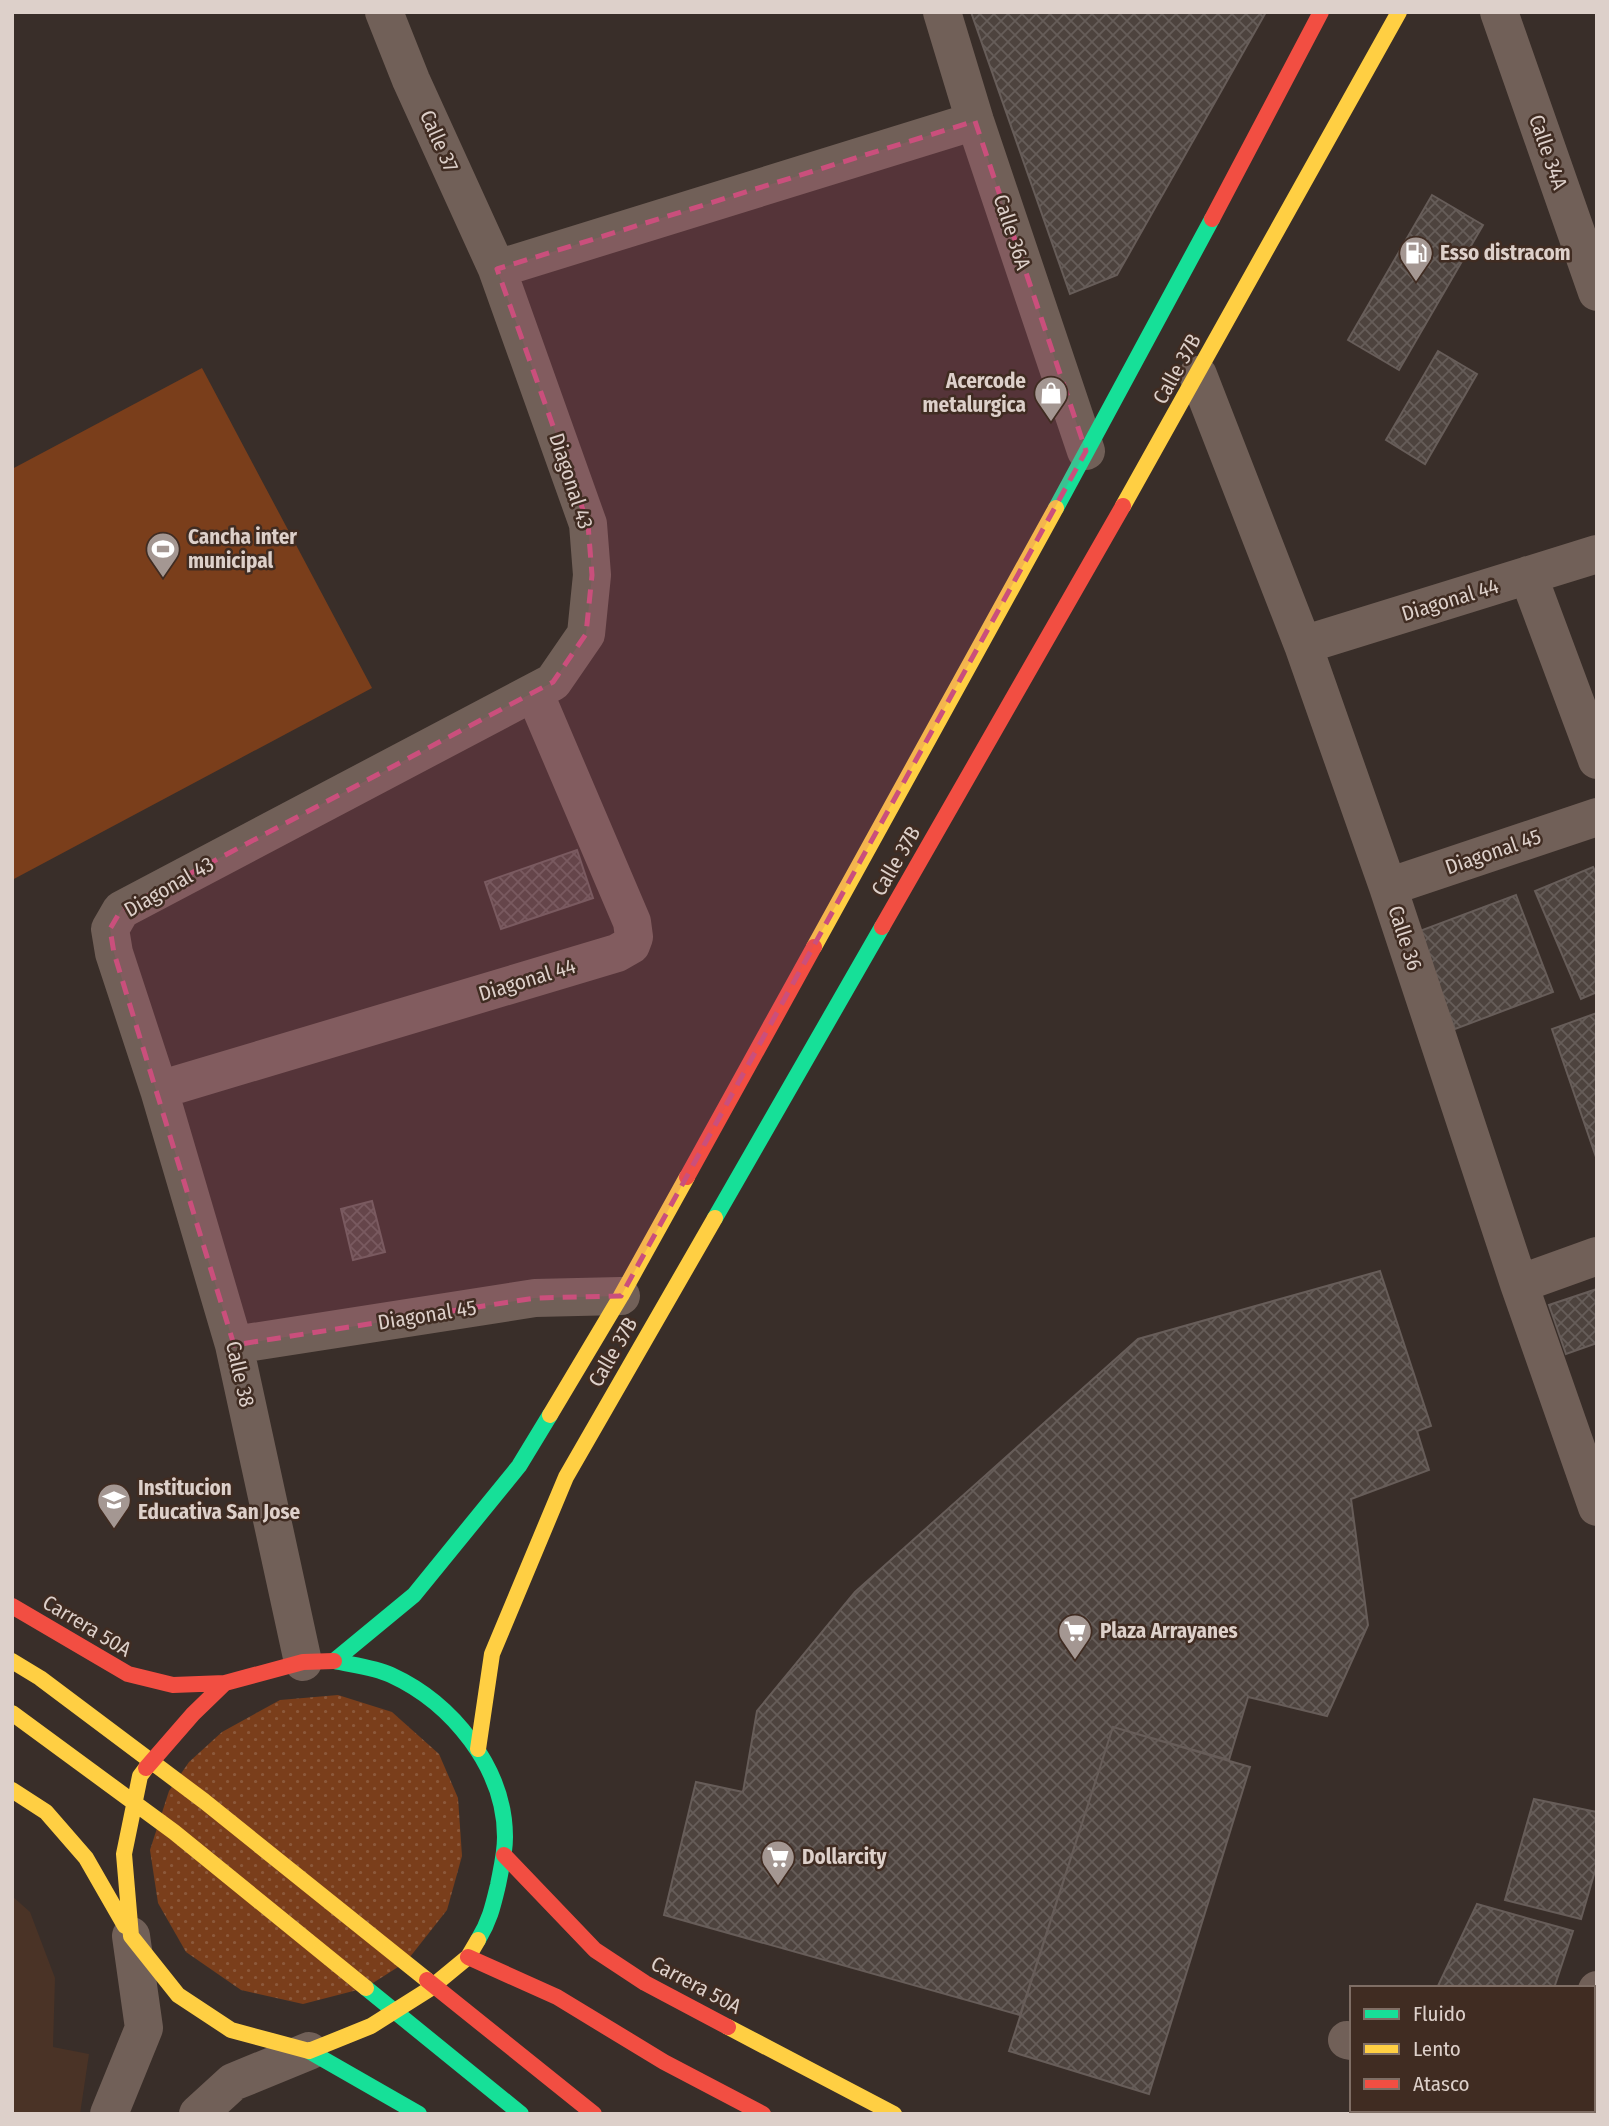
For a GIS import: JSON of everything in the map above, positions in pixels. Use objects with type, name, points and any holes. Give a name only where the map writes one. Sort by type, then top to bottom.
[{"type":"main road","name":"Calle 37B","points":[[318,1661],[414,1595],[519,1466],[621,1296],[1086,452],[1321,12]]},
{"type":"main road","name":"Calle 37B","points":[[478,1749],[492,1654],[566,1477],[1198,375],[1399,12]]},
{"type":"main road","name":"Carrera 50A","points":[[12,1606],[128,1674],[173,1685],[225,1683],[318,1661]]},
{"type":"main road","points":[[12,1661],[40,1678],[204,1801],[594,2114]]},
{"type":"main road","points":[[309,2051],[371,2026],[428,1990],[468,1957],[489,1920],[504,1855],[505,1834],[496,1790],[478,1749],[440,1705],[390,1674],[318,1661]]},
{"type":"main road","points":[[131,1936],[124,1854],[140,1776],[193,1714],[225,1683]]},
{"type":"main road","points":[[12,1713],[174,1832],[521,2114]]},
{"type":"main road","points":[[12,1790],[46,1812],[86,1858],[131,1936],[178,1995],[231,2031],[309,2051],[419,2114]]},
{"type":"main road","name":"Carrera 50A","points":[[504,1855],[595,1950],[645,1983],[894,2114]]},
{"type":"main road","points":[[468,1957],[557,1997],[664,2062],[763,2114]]},
{"type":"street","name":"Calle 37","points":[[384,12],[411,80],[497,269]]},
{"type":"street","name":"Calle 36A","points":[[942,12],[975,121],[1086,452]]},
{"type":"street","name":"Calle 34A","points":[[1499,12],[1597,292]]},
{"type":"street","points":[[497,269],[975,121]]},
{"type":"street","name":"Diagonal 43","points":[[159,1090],[114,953],[110,929],[121,910],[553,682],[586,634],[592,575],[588,524],[497,269]]},
{"type":"street","name":"Calle 36","points":[[1198,375],[1303,645],[1388,887],[1519,1284],[1597,1507]]},
{"type":"street","name":"Diagonal 44","points":[[1303,645],[1597,554]]},
{"type":"street","points":[[1528,575],[1597,760]]},
{"type":"street","name":"Diagonal 44","points":[[159,1090],[617,953],[631,945],[634,937],[632,922],[534,692]]},
{"type":"street","name":"Diagonal 45","points":[[1388,887],[1597,817]]},
{"type":"street","name":"Calle 38","points":[[159,1090],[234,1345],[318,1661]]},
{"type":"street","points":[[1519,1284],[1597,1256]]},
{"type":"street","name":"Diagonal 45","points":[[234,1345],[535,1298],[621,1296]]},
{"type":"street","points":[[109,2114],[144,2028],[131,1936]]},
{"type":"street","points":[[198,2114],[233,2082],[309,2051]]},
{"type":"highlighted area","points":[[975,121],[1086,451],[621,1296],[535,1298],[234,1345],[114,953],[110,929],[121,910],[553,682],[586,634],[592,575],[588,524],[497,269]]},
{"type":"shaded area","name":"Cancha inter municipal","points":[[202,368],[372,688],[12,880],[12,469]]},
{"type":"shaded area","points":[[338,1695],[392,1712],[439,1754],[458,1798],[462,1856],[447,1910],[406,1962],[365,1988],[303,2004],[241,1990],[186,1952],[158,1903],[150,1850],[169,1791],[189,1762],[222,1732],[280,1700]]},
{"type":"shaded area","points":[[12,1896],[30,1912],[55,1978],[53,2047],[89,2054],[80,2114],[12,2114]]},
{"type":"building","points":[[971,12],[1266,12],[1117,275],[1070,294]]},
{"type":"building","name":"Esso distracom","points":[[1432,195],[1483,225],[1399,370],[1348,340]]},
{"type":"building","points":[[1438,351],[1477,374],[1425,464],[1386,440]]},
{"type":"building","points":[[577,850],[593,898],[501,929],[485,882]]},
{"type":"building","points":[[1593,867],[1597,876],[1597,992],[1581,999],[1535,891]]},
{"type":"building","points":[[1516,895],[1553,992],[1455,1029],[1417,932]]},
{"type":"building","points":[[1597,1013],[1597,1160],[1552,1029]]},
{"type":"building","points":[[372,1201],[385,1252],[353,1260],[341,1209]]},
{"type":"building","name":"Plaza Arrayanes","points":[[1380,1271],[1431,1426],[1417,1431],[1429,1470],[1351,1499],[1368,1625],[1327,1716],[1248,1697],[1229,1760],[1113,1727],[1020,2015],[664,1915],[696,1782],[743,1792],[757,1711],[855,1592],[1138,1339]]},
{"type":"building","points":[[1597,1289],[1597,1343],[1566,1354],[1549,1305]]},
{"type":"building","points":[[1113,1727],[1250,1767],[1149,2094],[1009,2051]]},
{"type":"building","points":[[1534,1799],[1597,1812],[1597,1864],[1581,1919],[1505,1900]]},
{"type":"building","points":[[1477,1904],[1573,1931],[1555,1986],[1438,1986]]},
{"type":"traffic: fast","points":[[1056,508],[1212,219]]},
{"type":"traffic: fast","points":[[715,1218],[882,927]]},
{"type":"traffic: fast","points":[[334,1661],[414,1595],[519,1466],[550,1415]]},
{"type":"traffic: fast","points":[[334,1661],[384,1672],[413,1687],[435,1702],[454,1720],[485,1763],[503,1811],[505,1843],[493,1906],[478,1940]]},
{"type":"traffic: fast","points":[[366,1988],[521,2114]]},
{"type":"traffic: fast","points":[[309,2051],[419,2114]]},
{"type":"traffic: slow","points":[[1123,506],[1399,12]]},
{"type":"traffic: slow","points":[[814,947],[1056,508]]},
{"type":"traffic: slow","points":[[550,1415],[621,1296],[687,1177]]},
{"type":"traffic: slow","points":[[478,1749],[492,1654],[566,1477],[715,1218]]},
{"type":"traffic: slow","points":[[12,1661],[40,1678],[204,1801],[427,1980]]},
{"type":"traffic: slow","points":[[12,1713],[174,1832],[366,1988]]},
{"type":"traffic: slow","points":[[146,1768],[140,1776],[124,1854],[131,1936],[178,1995],[231,2030],[309,2051],[371,2026],[428,1990],[468,1957],[478,1940]]},
{"type":"traffic: slow","points":[[12,1790],[46,1812],[86,1858],[125,1926]]},
{"type":"traffic: slow","points":[[728,2027],[894,2114]]},
{"type":"traffic: jam","points":[[1212,219],[1321,12]]},
{"type":"traffic: jam","points":[[882,927],[1123,506]]},
{"type":"traffic: jam","points":[[687,1177],[814,947]]},
{"type":"traffic: jam","points":[[12,1606],[128,1674],[173,1685],[225,1683]]},
{"type":"traffic: jam","points":[[146,1768],[193,1714],[225,1683],[303,1662],[334,1661]]},
{"type":"traffic: jam","points":[[504,1855],[595,1950],[645,1983],[728,2027]]},
{"type":"traffic: jam","points":[[468,1957],[557,1997],[664,2062],[763,2114]]},
{"type":"traffic: jam","points":[[427,1980],[594,2114]]},
{"type":"place","name":"Esso distracom","points":[[1416,283]]},
{"type":"place","name":"Acercode metalurgica","points":[[1051,423]]},
{"type":"place","name":"Cancha inter municipal","points":[[163,579]]},
{"type":"place","name":"Institucion Educativa San Jose","points":[[114,1530]]},
{"type":"place","name":"Plaza Arrayanes","points":[[1075,1661]]},
{"type":"place","name":"Dollarcity","points":[[778,1887]]}]
